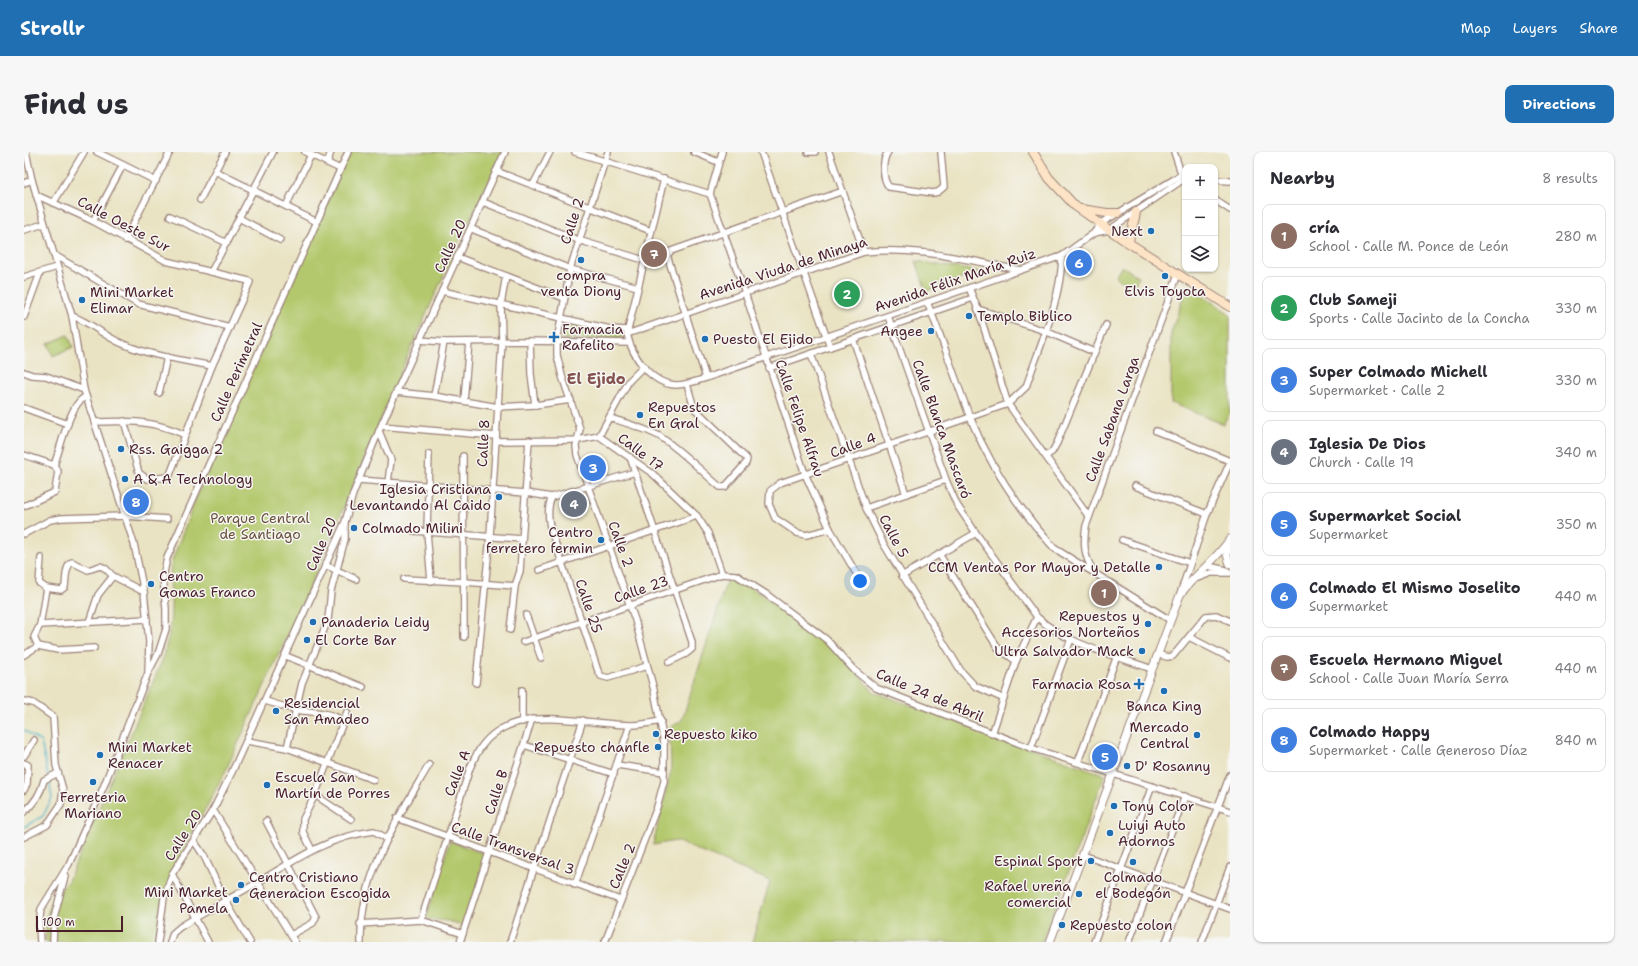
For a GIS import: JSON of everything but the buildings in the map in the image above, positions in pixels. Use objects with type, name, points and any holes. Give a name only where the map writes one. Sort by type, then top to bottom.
[{"type":"main road","points":[[1033,152],[1053,184],[1080,209],[1109,230],[1230,307]]},
{"type":"main road","points":[[1080,209],[1118,213]]},
{"type":"main road","points":[[1129,243],[1129,234],[1136,217],[1136,212]]},
{"type":"street","points":[[26,152],[44,224],[72,316],[84,390],[125,516],[144,592],[147,619],[148,673]]},
{"type":"street","points":[[54,202],[84,152]]},
{"type":"street","points":[[97,152],[156,181]]},
{"type":"street","points":[[125,240],[170,152]]},
{"type":"street","points":[[200,200],[225,152]]},
{"type":"street","points":[[211,272],[273,152]]},
{"type":"street","points":[[305,152],[340,169]]},
{"type":"street","points":[[327,163],[331,152]]},
{"type":"street","name":"Calle Perimetral","points":[[69,864],[103,788],[148,673],[158,654],[166,629],[163,577],[167,558],[348,152]]},
{"type":"street","name":"Calle 20","points":[[158,942],[166,892],[172,874],[214,810],[247,741],[345,522],[359,480],[396,392],[457,257],[472,229],[505,152]]},
{"type":"street","points":[[533,185],[550,152]]},
{"type":"street","points":[[575,152],[710,194],[722,152]]},
{"type":"street","name":"Calle 2","points":[[606,942],[620,900],[657,807],[664,772],[664,743],[661,721],[648,666],[630,605],[577,455],[576,446],[580,429],[557,355],[557,341],[570,269],[578,240],[608,152]]},
{"type":"street","points":[[694,152],[718,162]]},
{"type":"street","points":[[761,152],[830,347]]},
{"type":"street","points":[[808,152],[815,152]]},
{"type":"street","points":[[829,152],[864,252]]},
{"type":"street","points":[[888,152],[884,160],[884,178],[889,187],[933,193],[938,192],[944,187],[941,152]]},
{"type":"street","points":[[1174,152],[1182,174]]},
{"type":"street","points":[[286,206],[311,155]]},
{"type":"street","points":[[93,221],[123,165]]},
{"type":"street","points":[[215,171],[317,222]]},
{"type":"street","points":[[496,171],[651,231]]},
{"type":"street","points":[[1109,230],[1182,178]]},
{"type":"street","points":[[1100,224],[1182,178]]},
{"type":"street","points":[[419,340],[444,342],[557,341],[629,343],[627,332],[664,179]]},
{"type":"street","points":[[24,183],[32,180]]},
{"type":"street","points":[[1218,180],[1230,181]]},
{"type":"street","points":[[706,378],[667,260],[667,255],[671,251],[843,191]]},
{"type":"street","name":"Calle Oeste Sur","points":[[36,194],[93,221],[125,240],[166,261],[248,281],[250,285],[230,327]]},
{"type":"street","name":"Calle Felipe Alfrau","points":[[710,194],[745,293],[805,474],[830,529],[856,573]]},
{"type":"street","points":[[483,202],[578,240],[644,260]]},
{"type":"street","points":[[1218,202],[1230,210]]},
{"type":"street","points":[[170,216],[227,243]]},
{"type":"street","points":[[239,218],[280,240]]},
{"type":"street","points":[[24,230],[44,224]]},
{"type":"street","name":"Avenida Félix María Ruiz","points":[[629,343],[651,375],[662,382],[675,385],[687,384],[1062,256],[1094,233],[1100,224]]},
{"type":"street","points":[[472,229],[570,269],[638,287]]},
{"type":"street","name":"Avenida Félix María Ruiz","points":[[1094,233],[1109,230]]},
{"type":"street","name":"Avenida Viuda de Minaya","points":[[627,332],[685,314],[864,252],[887,249],[943,256],[1021,270]]},
{"type":"street","points":[[54,255],[138,304],[230,327],[212,366],[168,477],[147,479],[139,473],[124,421]]},
{"type":"street","points":[[1008,404],[1026,387],[1058,292],[1062,271],[1062,256]]},
{"type":"street","points":[[457,257],[564,298]]},
{"type":"street","points":[[24,277],[57,267]]},
{"type":"street","points":[[24,317],[40,273]]},
{"type":"street","name":"Calle Sabana Larga","points":[[1095,573],[1087,560],[1084,548],[1084,536],[1089,517],[1178,274]]},
{"type":"street","name":"Calle 8","points":[[476,683],[490,536],[502,341],[501,304],[506,276]]},
{"type":"street","points":[[969,288],[978,310],[1008,404],[1089,517]]},
{"type":"street","points":[[442,291],[627,332]]},
{"type":"street","points":[[769,368],[972,298]]},
{"type":"street","points":[[927,302],[970,418],[1003,480],[1040,532],[1054,548],[1170,620]]},
{"type":"street","points":[[978,310],[1045,331],[1094,352]]},
{"type":"street","points":[[72,316],[87,322],[121,343],[167,357],[212,366]]},
{"type":"street","name":"Calle Blanca Mascaró","points":[[888,316],[930,431],[946,480],[957,506],[1037,617],[1052,629],[1071,639],[1152,669]]},
{"type":"street","points":[[1046,456],[1052,452],[1058,443],[1106,325]]},
{"type":"street","points":[[853,339],[906,494]]},
{"type":"street","points":[[530,341],[531,374],[535,405]]},
{"type":"street","points":[[434,396],[444,342]]},
{"type":"street","points":[[464,401],[469,342]]},
{"type":"street","name":"Calle 5","points":[[812,354],[866,508],[902,576],[960,671],[975,686],[1002,698]]},
{"type":"street","points":[[159,393],[167,357]]},
{"type":"street","points":[[599,436],[629,381],[644,366]]},
{"type":"street","points":[[24,372],[32,375],[46,376],[84,390]]},
{"type":"street","points":[[610,418],[643,429],[658,436],[672,445],[720,487],[725,487],[746,463],[747,459],[694,408],[687,384]]},
{"type":"street","points":[[396,392],[434,396],[498,407],[535,405],[572,400]]},
{"type":"street","points":[[54,465],[68,424],[80,400],[86,397]]},
{"type":"street","name":"Calle 4","points":[[830,529],[801,535],[782,523],[775,518],[771,510],[769,498],[770,491],[780,482],[1008,404]]},
{"type":"street","points":[[24,408],[68,424]]},
{"type":"street","points":[[94,422],[124,421],[151,423],[167,427],[185,435]]},
{"type":"street","points":[[380,429],[391,460],[388,482]]},
{"type":"street","name":"Calle 17","points":[[380,429],[529,440],[578,440],[599,436],[630,456],[653,474],[697,516],[708,533],[722,574]]},
{"type":"street","points":[[1052,941],[1180,595],[1207,514],[1230,462],[1156,431]]},
{"type":"street","points":[[510,630],[515,586],[520,572],[529,440]]},
{"type":"street","points":[[429,454],[427,485],[427,532],[431,581]]},
{"type":"street","points":[[24,455],[54,465],[58,471],[55,492],[24,506]]},
{"type":"street","points":[[463,456],[465,582],[464,637]]},
{"type":"street","points":[[630,456],[692,642],[692,649],[686,654],[668,662]]},
{"type":"street","points":[[359,480],[493,490],[552,497],[635,472]]},
{"type":"street","points":[[866,508],[946,480]]},
{"type":"street","points":[[1135,486],[1207,514]]},
{"type":"street","name":"Calle 25","points":[[552,497],[549,503],[548,519],[598,671],[601,676],[608,678],[648,666]]},
{"type":"street","points":[[24,534],[56,518],[125,516],[167,519]]},
{"type":"street","points":[[538,570],[697,516]]},
{"type":"street","points":[[288,748],[302,683],[328,620],[331,591],[338,571],[345,539],[345,522]]},
{"type":"street","points":[[414,531],[522,539]]},
{"type":"street","points":[[902,576],[976,534]]},
{"type":"street","points":[[1122,540],[1190,563]]},
{"type":"street","points":[[1180,595],[1208,566],[1229,541]]},
{"type":"street","points":[[1229,541],[1227,555],[1230,564]]},
{"type":"street","points":[[939,554],[998,648],[1016,661]]},
{"type":"street","points":[[41,558],[39,583],[46,588],[61,590],[65,587],[68,564],[72,562],[88,570],[100,566],[105,568],[113,576],[144,592]]},
{"type":"street","points":[[325,565],[356,579]]},
{"type":"street","points":[[1208,566],[1230,572]]},
{"type":"street","points":[[1193,580],[1211,573],[1230,572]]},
{"type":"street","name":"Calle 23","points":[[523,642],[722,574]]},
{"type":"street","name":"Calle 24 de Abril","points":[[722,574],[736,575],[766,594],[827,640],[854,670],[876,688],[1031,748],[1230,811]]},
{"type":"street","points":[[89,622],[98,595],[113,576]]},
{"type":"street","points":[[404,580],[465,582],[515,586]]},
{"type":"street","points":[[38,646],[34,637],[40,625],[46,588]]},
{"type":"street","points":[[526,615],[541,658]]},
{"type":"street","points":[[1157,654],[1171,657],[1204,617],[1208,615],[1216,615],[1230,621]]},
{"type":"street","points":[[992,734],[1002,698],[1016,661],[1037,617]]},
{"type":"street","points":[[40,625],[147,619]]},
{"type":"street","points":[[1189,637],[1230,658]]},
{"type":"street","points":[[1031,748],[1071,639]]},
{"type":"street","points":[[24,655],[38,646],[58,650],[94,648]]},
{"type":"street","points":[[286,656],[363,686]]},
{"type":"street","points":[[1078,762],[1117,656]]},
{"type":"street","points":[[522,690],[522,722]]},
{"type":"street","points":[[24,701],[33,704],[53,717],[52,775],[33,805],[24,812]]},
{"type":"street","points":[[265,701],[297,710],[328,715],[338,718],[343,722]]},
{"type":"street","points":[[312,850],[305,838],[303,826],[305,813],[315,795],[347,712]]},
{"type":"street","name":"Calle A","points":[[421,920],[470,768],[481,746],[501,730],[532,719],[583,720],[630,725],[661,721]]},
{"type":"street","name":"Calle B","points":[[460,942],[532,719]]},
{"type":"street","points":[[510,942],[583,720]]},
{"type":"street","points":[[575,884],[630,725]]},
{"type":"street","points":[[24,756],[34,740]]},
{"type":"street","points":[[247,741],[288,748],[374,780]]},
{"type":"street","points":[[524,745],[614,774]]},
{"type":"street","points":[[24,763],[28,765],[27,784],[24,790]]},
{"type":"street","points":[[361,942],[360,924],[367,892],[386,838],[429,765]]},
{"type":"street","points":[[617,765],[664,772]]},
{"type":"street","points":[[24,837],[47,825],[61,804],[63,790],[52,775]]},
{"type":"street","points":[[1166,942],[1230,775]]},
{"type":"street","points":[[1094,942],[1152,786]]},
{"type":"street","points":[[315,795],[351,819]]},
{"type":"street","points":[[1129,942],[1185,796]]},
{"type":"street","points":[[214,810],[259,881],[295,942]]},
{"type":"street","name":"Calle Transversal 3","points":[[397,818],[620,900]]},
{"type":"street","points":[[266,821],[316,917],[313,924],[291,935]]},
{"type":"street","points":[[170,942],[176,929],[259,881],[288,862],[312,850],[342,837],[360,832],[374,831],[386,838]]},
{"type":"street","points":[[194,841],[204,856],[225,900],[250,942]]},
{"type":"street","points":[[1083,855],[1230,909]]},
{"type":"street","points":[[40,942],[39,925],[41,909],[69,864]]},
{"type":"street","points":[[52,942],[52,929],[56,908],[69,864]]},
{"type":"street","points":[[1202,942],[1230,867]]},
{"type":"street","points":[[172,874],[208,942]]},
{"type":"street","points":[[360,924],[421,920],[463,934]]},
{"type":"green space","name":"Parque Central de Santiago","points":[[350,152],[503,152],[458,244],[406,359],[318,568],[226,770],[193,829],[168,884],[158,942],[46,942],[46,922],[49,908],[68,881],[162,661],[170,623],[170,573],[172,561],[196,498]]},
{"type":"green space","points":[[916,261],[981,272],[926,291]]},
{"type":"green space","points":[[1122,266],[1139,277],[1133,288],[1115,277]]},
{"type":"green space","points":[[1187,286],[1230,314],[1230,413],[1223,424],[1171,403],[1171,333]]},
{"type":"green space","points":[[564,321],[622,332],[623,336],[620,339],[563,339],[561,338]]},
{"type":"green space","points":[[68,335],[73,347],[53,356],[48,344]]},
{"type":"green space","points":[[728,577],[736,577],[826,640],[874,692],[1105,775],[1042,942],[752,942],[770,881],[676,841],[653,845],[671,771],[670,728],[682,720]]},
{"type":"green space","points":[[450,841],[487,855],[464,926],[448,921],[426,919]]},
{"type":"waterway","points":[[24,730],[41,742],[48,776]]},
{"type":"waterway","points":[[24,827],[43,816],[52,798],[49,780]]},
{"type":"place","name":"Next","points":[[1151,231]]},
{"type":"place","name":"Escuela Hermano Miguel","points":[[654,254]]},
{"type":"place","name":"compra venta Diony","points":[[581,260]]},
{"type":"place","name":"Colmado El Mismo Joselito","points":[[1079,263]]},
{"type":"place","name":"Elvis Toyota","points":[[1165,276]]},
{"type":"place","name":"Club Sameji","points":[[847,294]]},
{"type":"place","name":"Mini Market Elimar","points":[[82,300]]},
{"type":"place","name":"Templo Biblico","points":[[969,316]]},
{"type":"place","name":"Angee","points":[[931,331]]},
{"type":"place","name":"Farmacia Rafelito","points":[[554,337]]},
{"type":"place","name":"Puesto El Ejido","points":[[705,339]]},
{"type":"place","name":"Repuestos En Gral","points":[[640,415]]},
{"type":"place","name":"Rss. Gaigga 2","points":[[121,449]]},
{"type":"place","name":"Super Colmado Michell","points":[[593,468]]},
{"type":"place","name":"A & A Technology","points":[[125,479]]},
{"type":"place","name":"Iglesia Cristiana Levantando Al Caido","points":[[499,497]]},
{"type":"place","name":"Colmado Happy","points":[[136,502]]},
{"type":"place","name":"Iglesia De Dios","points":[[574,504]]},
{"type":"place","name":"Colmado Milini","points":[[354,528]]},
{"type":"place","name":"Centro ferretero fermin","points":[[601,540]]},
{"type":"place","name":"CCM Ventas Por Mayor y Detalle","points":[[1159,567]]},
{"type":"place","name":"Centro Gomas Franco","points":[[151,584]]},
{"type":"place","name":"cría","points":[[1104,593]]},
{"type":"place","name":"Panaderia Leidy","points":[[313,622]]},
{"type":"place","name":"Repuestos y Accesorios Norteños","points":[[1148,624]]},
{"type":"place","name":"El Corte Bar","points":[[307,640]]},
{"type":"place","name":"Ultra Salvador Mack","points":[[1142,651]]},
{"type":"place","name":"Farmacia Rosa","points":[[1139,684]]},
{"type":"place","name":"Banca King","points":[[1164,691]]},
{"type":"place","name":"Residencial San Amadeo","points":[[276,711]]},
{"type":"place","name":"Repuesto kiko","points":[[656,734]]},
{"type":"place","name":"Mercado Central","points":[[1197,735]]},
{"type":"place","name":"Repuesto chanfle","points":[[658,747]]},
{"type":"place","name":"Mini Market Renacer","points":[[100,755]]},
{"type":"place","name":"Supermarket Social","points":[[1105,757]]},
{"type":"place","name":"D' Rosanny","points":[[1127,766]]},
{"type":"place","name":"Ferreteria Mariano","points":[[93,782]]},
{"type":"place","name":"Escuela San Martín de Porres","points":[[267,785]]},
{"type":"place","name":"Tony Color","points":[[1114,806]]},
{"type":"place","name":"Luiyi Auto Adornos","points":[[1110,833]]},
{"type":"place","name":"Espinal Sport","points":[[1091,861]]},
{"type":"place","name":"Colmado el Bodegón","points":[[1133,862]]},
{"type":"place","name":"Centro Cristiano Generacion Escogida","points":[[241,885]]},
{"type":"place","name":"Rafael ureña comercial","points":[[1079,894]]},
{"type":"place","name":"Mini Market Pamela","points":[[236,900]]},
{"type":"place","name":"Repuesto colon","points":[[1062,925]]},
{"type":"district","name":"El Ejido","points":[[596,379]]}]
